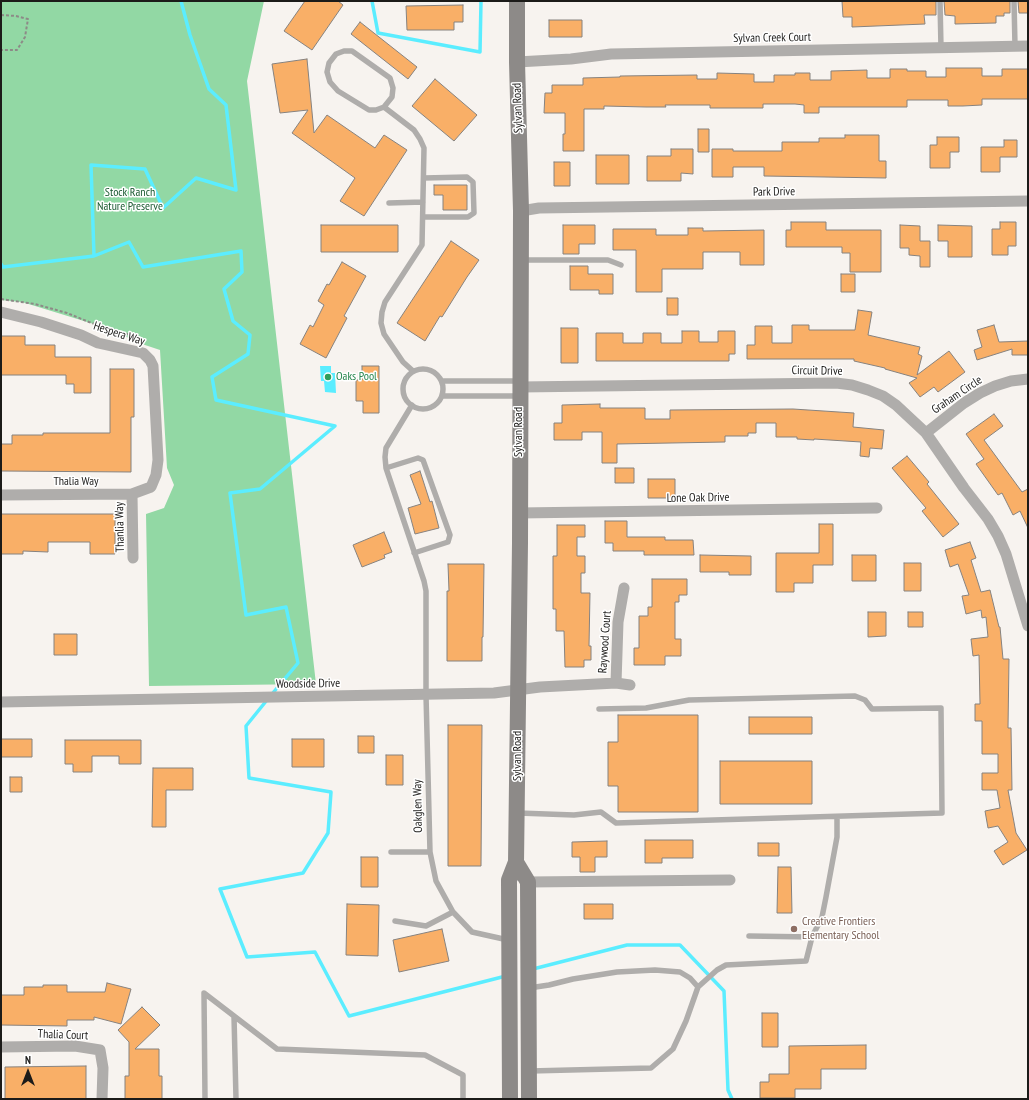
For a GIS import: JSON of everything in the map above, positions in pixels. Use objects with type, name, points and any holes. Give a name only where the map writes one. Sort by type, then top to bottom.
[{"type":"main road","name":"Sylvan Road","points":[[510,1099],[509,880],[516,862],[518,813],[517,690],[520,543],[521,211],[517,1]]},
{"type":"main road","points":[[516,862],[528,882],[529,1099]]},
{"type":"street","name":"Sylvan Creek Court","points":[[517,62],[571,59],[611,54],[1028,46]]},
{"type":"street","name":"Park Drive","points":[[521,211],[547,208],[1028,201]]},
{"type":"street","name":"Hespera Way","points":[[1,312],[81,334],[98,343],[143,353],[150,360],[154,366],[158,460],[156,475],[151,487]]},
{"type":"street","name":"Graham Circle","points":[[926,433],[964,403],[980,393],[1006,383],[1028,379]]},
{"type":"street","name":"Circuit Drive","points":[[520,388],[836,383],[863,388],[883,396],[896,405],[926,433],[964,488],[988,519],[1006,554],[1028,626]]},
{"type":"street","name":"Thalia Way","points":[[1,495],[132,494],[151,487]]},
{"type":"street","name":"Thanlia Way","points":[[132,494],[134,558]]},
{"type":"street","name":"Lone Oak Drive","points":[[519,513],[878,508]]},
{"type":"street","name":"Raywood Court","points":[[624,588],[618,622],[616,683],[630,684]]},
{"type":"street","name":"Woodside Drive","points":[[1,702],[494,693],[540,687],[616,683]]},
{"type":"street","points":[[528,882],[730,880]]},
{"type":"street","name":"Thalia Court","points":[[1,1047],[75,1046],[100,1050],[103,1068],[102,1099]]},
{"type":"lane","points":[[940,1],[941,48]]},
{"type":"lane","points":[[1014,1],[1015,46]]},
{"type":"lane","points":[[344,51],[352,51],[390,78],[393,88],[392,97],[384,107],[376,110],[369,110],[338,91],[330,82],[328,72],[329,63],[336,54],[344,51]]},
{"type":"lane","points":[[384,107],[414,130],[420,138],[424,148],[422,245],[385,302],[381,323],[384,334],[403,362],[413,371]]},
{"type":"lane","points":[[423,217],[468,217],[474,213],[473,182],[467,177],[424,178]]},
{"type":"lane","points":[[390,203],[423,202]]},
{"type":"lane","points":[[521,260],[608,260],[622,265]]},
{"type":"lane","points":[[426,369],[433,371],[442,381],[442,396],[435,405],[422,409],[412,405],[406,400],[403,387],[404,380],[413,371],[426,369]]},
{"type":"lane","points":[[442,381],[520,388]]},
{"type":"lane","points":[[442,396],[520,388]]},
{"type":"lane","name":"Oakglen Way","points":[[412,405],[386,448],[385,457],[386,468],[426,591],[426,695],[430,852],[436,881],[453,912],[472,932],[510,940]]},
{"type":"lane","points":[[386,468],[418,458],[423,460],[450,535],[448,542],[414,553]]},
{"type":"lane","points":[[518,813],[574,815],[600,812],[616,823],[942,813],[941,708],[872,708],[865,700],[855,696],[689,700],[646,708],[599,708]]},
{"type":"lane","points":[[528,1071],[651,1068],[673,1050],[686,1021],[698,987],[716,971],[726,965],[806,961],[812,937],[822,916],[837,837],[837,816]]},
{"type":"lane","points":[[392,852],[430,852]]},
{"type":"lane","points":[[395,921],[426,926],[453,912]]},
{"type":"lane","points":[[749,936],[812,937]]},
{"type":"lane","points":[[529,984],[549,985],[573,979],[610,973],[655,970],[680,972],[690,978],[698,987]]},
{"type":"lane","points":[[205,1099],[204,992],[277,1049],[425,1055],[463,1075],[463,1099]]},
{"type":"lane","points":[[234,1016],[236,1099]]},
{"type":"path","points":[[1,15],[28,18],[25,37],[17,50],[1,50]]},
{"type":"path","points":[[1,300],[35,304],[67,313],[118,332],[140,337],[139,343]]},
{"type":"green space","name":"Stock Ranch Nature Preserve","points":[[1,1],[264,1],[247,81],[316,684],[149,686],[146,514],[164,508],[174,485],[167,468],[160,350],[139,343],[110,329],[22,302],[1,300]]},
{"type":"water","name":"Oaks Pool","points":[[320,366],[331,366],[331,373],[335,373],[336,393],[325,392],[324,381],[321,381]]},
{"type":"building","points":[[305,1],[338,1],[343,5],[312,50],[284,31]]},
{"type":"building","points":[[842,1],[936,1],[936,15],[924,15],[925,24],[852,27],[852,17],[843,17]]},
{"type":"building","points":[[944,1],[1010,1],[1010,13],[1004,13],[1004,16],[996,16],[996,23],[955,24],[955,16],[945,15]]},
{"type":"building","points":[[1018,1],[1028,1],[1028,13],[1019,13]]},
{"type":"building","points":[[463,5],[463,22],[454,22],[454,30],[407,30],[406,6]]},
{"type":"building","points":[[549,20],[582,20],[582,37],[549,37]]},
{"type":"building","points":[[360,22],[417,67],[408,79],[351,34]]},
{"type":"building","points":[[307,59],[314,133],[327,115],[375,148],[384,135],[407,150],[364,216],[340,201],[355,178],[292,133],[308,110],[280,113],[272,64]]},
{"type":"building","points":[[946,68],[982,68],[982,76],[1002,76],[1002,69],[1028,69],[1028,99],[982,99],[982,105],[963,106],[948,106],[948,100],[907,100],[907,107],[819,107],[819,113],[804,113],[804,105],[795,104],[763,104],[763,108],[710,108],[710,105],[665,105],[666,107],[604,106],[604,109],[584,109],[584,151],[563,151],[565,113],[544,113],[545,93],[552,93],[552,85],[583,85],[583,78],[697,75],[697,79],[717,79],[717,73],[754,74],[754,82],[774,82],[774,75],[795,75],[795,73],[810,73],[810,80],[831,80],[831,71],[867,70],[867,78],[890,78],[890,69],[926,71],[926,77],[946,77]]},
{"type":"building","points":[[435,79],[477,115],[454,141],[412,106]]},
{"type":"building","points":[[698,129],[709,129],[709,152],[698,152]]},
{"type":"building","points":[[845,135],[879,135],[879,161],[886,161],[886,178],[764,176],[764,167],[733,167],[733,177],[712,177],[712,149],[733,149],[733,151],[782,151],[782,142],[819,142],[819,138],[845,138]]},
{"type":"building","points":[[937,137],[959,137],[959,152],[950,152],[950,168],[930,168],[930,145],[937,145]]},
{"type":"building","points":[[1004,140],[1017,140],[1017,157],[1000,157],[1000,172],[981,172],[981,147],[1004,147]]},
{"type":"building","points":[[671,149],[693,149],[693,174],[681,173],[681,181],[647,181],[647,156],[671,156]]},
{"type":"building","points":[[596,155],[629,155],[629,184],[596,184]]},
{"type":"building","points":[[554,162],[570,162],[570,186],[554,186]]},
{"type":"building","points":[[434,185],[467,185],[467,210],[443,210],[443,195],[434,195]]},
{"type":"building","points":[[791,222],[826,222],[826,230],[881,230],[881,272],[850,272],[850,253],[842,253],[842,247],[786,247],[786,230],[791,230]]},
{"type":"building","points":[[1000,222],[1016,222],[1016,246],[1008,246],[1008,255],[992,255],[992,229],[1000,229]]},
{"type":"building","points":[[321,225],[398,225],[398,252],[321,252]]},
{"type":"building","points":[[563,225],[595,225],[595,244],[579,244],[579,254],[563,254]]},
{"type":"building","points":[[900,225],[920,226],[920,241],[930,241],[930,267],[920,267],[920,256],[909,255],[909,248],[900,248]]},
{"type":"building","points":[[938,225],[972,226],[972,257],[948,257],[948,241],[938,241]]},
{"type":"building","points":[[688,228],[703,228],[703,231],[764,230],[764,265],[740,265],[740,252],[703,252],[703,269],[662,269],[662,292],[636,292],[636,250],[613,250],[613,229],[656,229],[656,235],[688,235]]},
{"type":"building","points":[[451,241],[479,260],[442,317],[440,316],[425,341],[397,323]]},
{"type":"building","points":[[342,262],[366,276],[344,316],[347,318],[326,358],[300,344],[310,325],[313,327],[324,305],[318,301],[327,284],[329,285]]},
{"type":"building","points":[[570,266],[588,266],[588,274],[613,274],[613,294],[599,294],[599,290],[570,290]]},
{"type":"building","points":[[841,274],[855,274],[855,292],[841,292]]},
{"type":"building","points":[[667,298],[678,298],[678,315],[667,315]]},
{"type":"building","points":[[858,310],[872,312],[868,335],[920,347],[918,354],[922,356],[917,375],[949,351],[965,372],[938,392],[934,387],[920,397],[909,383],[917,378],[885,368],[854,361],[854,359],[747,359],[747,345],[755,345],[755,326],[772,326],[772,343],[792,343],[792,325],[809,325],[809,330],[855,330]]},
{"type":"building","points":[[994,325],[999,342],[1028,341],[1028,355],[1012,355],[1012,349],[977,360],[974,350],[982,347],[977,330]]},
{"type":"building","points":[[561,328],[578,328],[578,363],[561,363]]},
{"type":"building","points":[[682,331],[699,331],[699,342],[718,342],[718,331],[735,331],[735,354],[729,354],[729,361],[596,361],[596,333],[623,333],[623,343],[643,343],[643,333],[661,333],[661,343],[682,343]]},
{"type":"building","points":[[1,336],[25,336],[25,345],[55,345],[55,357],[91,357],[91,393],[74,393],[74,384],[66,384],[66,375],[1,375]]},
{"type":"building","points":[[362,366],[379,366],[379,413],[363,413],[363,401],[356,401],[356,380],[362,380]]},
{"type":"building","points":[[110,369],[134,369],[134,417],[131,417],[131,472],[1,471],[1,444],[12,444],[12,435],[43,435],[43,433],[110,433]]},
{"type":"building","points":[[600,404],[600,408],[645,408],[645,419],[670,419],[670,410],[793,409],[854,413],[853,427],[884,430],[882,449],[870,448],[869,457],[860,456],[861,442],[797,439],[797,437],[776,437],[776,423],[756,423],[756,433],[748,433],[748,436],[725,436],[725,442],[617,444],[617,463],[602,463],[602,432],[582,432],[582,440],[554,440],[554,423],[562,423],[562,405]]},
{"type":"building","points":[[994,414],[1003,426],[984,440],[1022,492],[1028,489],[1028,528],[1020,511],[1013,515],[1002,493],[998,495],[976,464],[984,459],[966,434]]},
{"type":"building","points":[[907,456],[929,482],[927,484],[959,524],[943,537],[922,511],[926,508],[892,468]]},
{"type":"building","points":[[615,468],[634,468],[634,483],[615,483]]},
{"type":"building","points":[[420,471],[430,502],[432,501],[439,528],[415,534],[408,508],[421,504],[410,475]]},
{"type":"building","points":[[648,479],[675,479],[675,498],[648,498]]},
{"type":"building","points":[[1,514],[115,514],[115,554],[90,554],[90,542],[48,542],[48,552],[23,551],[23,554],[1,554]]},
{"type":"building","points":[[605,521],[627,521],[627,537],[665,537],[665,540],[693,540],[694,555],[644,555],[644,551],[613,551],[613,543],[605,543]]},
{"type":"building","points":[[819,524],[833,524],[833,565],[813,565],[813,583],[794,583],[794,592],[776,592],[776,553],[819,553]]},
{"type":"building","points":[[557,525],[585,525],[585,537],[577,537],[577,556],[585,556],[585,573],[581,573],[581,593],[590,593],[589,646],[591,646],[591,660],[584,660],[584,667],[565,667],[564,631],[556,631],[556,609],[553,609],[553,556],[557,556]]},
{"type":"building","points":[[384,532],[392,552],[384,555],[385,558],[362,567],[353,545]]},
{"type":"building","points":[[970,542],[976,558],[971,560],[981,592],[990,590],[1000,627],[1003,659],[1009,659],[1008,728],[1011,728],[1012,790],[1008,790],[1016,833],[1027,850],[1003,865],[994,851],[1008,842],[998,826],[988,828],[985,811],[1000,808],[997,790],[982,790],[982,773],[998,773],[998,754],[982,754],[982,721],[975,721],[975,704],[980,704],[979,655],[973,656],[971,639],[988,637],[986,617],[982,618],[981,610],[966,614],[962,596],[969,595],[958,564],[950,567],[945,550]]},
{"type":"building","points":[[700,555],[751,556],[751,575],[729,575],[729,572],[700,572]]},
{"type":"building","points":[[852,555],[876,555],[876,581],[852,581]]},
{"type":"building","points":[[904,563],[921,563],[921,591],[904,591]]},
{"type":"building","points":[[448,564],[484,564],[482,661],[447,661],[447,591],[449,591]]},
{"type":"building","points":[[652,579],[687,579],[687,595],[679,595],[679,602],[675,602],[675,639],[681,639],[681,656],[665,656],[665,665],[634,665],[634,648],[639,648],[639,616],[648,616],[648,607],[652,607]]},
{"type":"building","points":[[868,612],[886,612],[886,636],[868,637]]},
{"type":"building","points":[[908,612],[923,612],[923,627],[908,627]]},
{"type":"building","points":[[54,634],[77,634],[77,655],[54,655]]},
{"type":"building","points":[[618,715],[698,715],[698,812],[618,812],[618,786],[608,786],[608,742],[618,742]]},
{"type":"building","points":[[749,717],[812,717],[812,734],[749,734]]},
{"type":"building","points":[[448,725],[482,725],[481,866],[448,866]]},
{"type":"building","points":[[358,736],[374,736],[374,753],[358,753]]},
{"type":"building","points":[[1,739],[32,739],[32,757],[1,757]]},
{"type":"building","points":[[292,739],[324,739],[324,767],[292,767]]},
{"type":"building","points":[[65,740],[141,740],[141,764],[119,764],[119,756],[92,756],[92,772],[73,772],[73,764],[65,764]]},
{"type":"building","points":[[386,755],[403,755],[403,785],[386,785]]},
{"type":"building","points":[[720,761],[812,761],[812,804],[720,804]]},
{"type":"building","points":[[153,768],[193,768],[193,790],[166,790],[166,827],[152,827]]},
{"type":"building","points":[[10,777],[22,777],[22,792],[10,792]]},
{"type":"building","points":[[645,840],[693,840],[693,858],[662,858],[662,863],[645,863]]},
{"type":"building","points":[[607,841],[607,857],[595,857],[595,872],[580,872],[580,857],[572,857],[572,842]]},
{"type":"building","points":[[758,843],[779,843],[779,856],[758,856]]},
{"type":"building","points":[[361,857],[378,857],[378,887],[361,887]]},
{"type":"building","points":[[778,867],[791,867],[792,913],[777,913]]},
{"type":"building","points":[[347,904],[379,905],[378,956],[346,955]]},
{"type":"building","points":[[584,904],[613,904],[613,919],[584,919]]},
{"type":"building","points":[[442,929],[449,961],[399,972],[393,940]]},
{"type":"building","points":[[107,983],[131,989],[121,1024],[94,1017],[94,1020],[67,1020],[67,1026],[1,1025],[1,995],[24,995],[24,987],[43,987],[43,985],[67,985],[67,992],[105,992]]},
{"type":"building","points":[[142,1007],[160,1025],[135,1049],[159,1049],[159,1076],[162,1076],[162,1099],[125,1099],[125,1076],[129,1076],[129,1042],[118,1030]]},
{"type":"building","points":[[762,1013],[778,1013],[778,1047],[762,1047]]},
{"type":"building","points":[[866,1045],[866,1069],[821,1069],[821,1089],[795,1089],[795,1098],[760,1098],[760,1082],[769,1082],[769,1074],[789,1074],[789,1046]]},
{"type":"building","points":[[86,1066],[86,1099],[5,1099],[5,1067]]},
{"type":"waterway","points":[[94,256],[91,165],[145,169],[163,208],[196,178],[236,190],[226,105],[209,89],[190,35],[181,1]]},
{"type":"waterway","points":[[372,1],[378,33],[480,52],[481,1]]},
{"type":"waterway","points":[[1,264],[3,267],[94,256],[129,242],[143,267],[241,251],[242,272],[224,289],[233,321],[250,335],[248,354],[212,377],[216,400],[335,426],[260,489],[230,493],[246,615],[286,607],[298,663],[272,694]]},
{"type":"waterway","points":[[267,700],[246,726],[249,778],[331,792],[328,833],[303,873],[220,889],[247,957],[315,952],[349,1016],[506,976]]},
{"type":"waterway","points":[[533,969],[627,945],[680,945],[724,991],[728,1090],[732,1099]]},
{"type":"place","name":"Oaks Pool","points":[[328,377]]},
{"type":"place","name":"Creative Frontiers Elementary School","points":[[794,929]]}]
